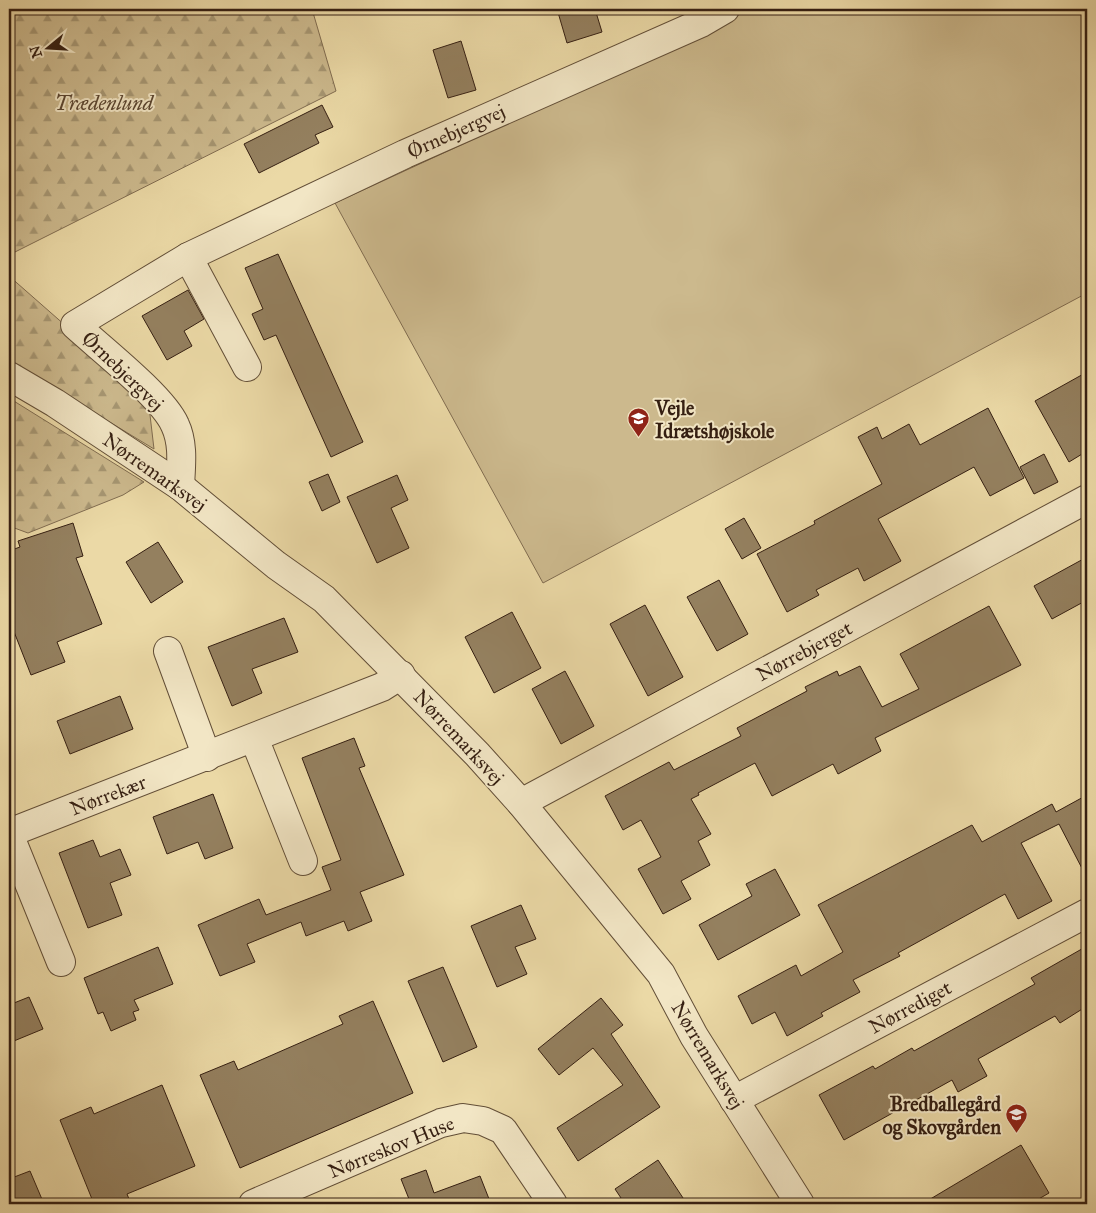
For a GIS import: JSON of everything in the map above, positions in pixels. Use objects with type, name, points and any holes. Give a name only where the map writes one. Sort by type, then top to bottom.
[{"type":"street","name":"Ørnebjergvej","points":[[180,486],[182,449],[171,418],[162,405],[76,325],[188,257],[405,154],[701,23],[726,9]]},
{"type":"street","points":[[188,257],[247,367]]},
{"type":"street","name":"Nørremarksvej","points":[[9,376],[55,403],[180,486],[276,565],[324,599],[401,675],[521,803],[661,974],[734,1100],[800,1204]]},
{"type":"street","name":"Nørrebjerget","points":[[521,803],[1087,499]]},
{"type":"street","points":[[168,650],[207,757]]},
{"type":"street","name":"Nørrekær","points":[[61,962],[9,833],[382,687],[401,675]]},
{"type":"street","points":[[254,738],[302,861]]},
{"type":"street","name":"Nørrediget","points":[[734,1100],[1087,913]]},
{"type":"street","name":"Nørreskov Huse","points":[[253,1204],[440,1123],[463,1118],[483,1121],[503,1130],[553,1204]]},
{"type":"green space","name":"Trædenlund","points":[[9,9],[312,9],[336,91],[9,255]]},
{"type":"green space","name":"Vejle Idrætshøjskole","points":[[742,9],[1087,9],[1087,293],[543,583],[335,203],[706,32]]},
{"type":"green space","points":[[9,276],[148,398],[154,449],[9,361]]},
{"type":"green space","points":[[9,398],[144,482],[123,495],[28,533],[9,526]]},
{"type":"building","points":[[557,9],[595,9],[602,32],[567,43]]},
{"type":"building","points":[[461,41],[476,90],[448,98],[433,50]]},
{"type":"building","points":[[322,105],[333,127],[315,135],[319,143],[259,173],[244,144]]},
{"type":"building","points":[[278,254],[363,442],[331,457],[276,335],[264,340],[252,314],[263,309],[245,268]]},
{"type":"building","points":[[188,290],[204,319],[184,331],[192,346],[167,360],[142,316]]},
{"type":"building","points":[[1087,372],[1087,451],[1069,462],[1035,401]]},
{"type":"building","points":[[988,408],[1024,478],[990,496],[974,467],[878,519],[901,561],[864,581],[858,568],[816,590],[819,595],[787,612],[757,554],[815,524],[814,521],[882,484],[858,437],[877,427],[882,439],[909,424],[920,445]]},
{"type":"building","points":[[1044,454],[1058,482],[1034,494],[1020,467]]},
{"type":"building","points":[[328,474],[340,502],[322,511],[309,482]]},
{"type":"building","points":[[397,475],[408,500],[391,508],[409,548],[377,563],[347,497]]},
{"type":"building","points":[[744,518],[761,548],[742,559],[725,529]]},
{"type":"building","points":[[73,523],[83,556],[76,558],[102,624],[57,642],[65,662],[31,675],[9,619],[9,551],[20,547],[18,541]]},
{"type":"building","points":[[158,542],[183,582],[151,603],[126,562]]},
{"type":"building","points":[[1087,557],[1087,600],[1052,619],[1034,586]]},
{"type":"building","points":[[719,580],[748,634],[717,651],[687,597]]},
{"type":"building","points":[[645,605],[683,677],[648,696],[610,624]]},
{"type":"building","points":[[989,606],[1021,665],[875,738],[881,751],[838,774],[833,764],[772,796],[755,763],[698,793],[699,795],[691,799],[711,834],[698,841],[710,865],[681,881],[691,899],[663,914],[638,869],[661,857],[641,820],[623,830],[605,796],[669,762],[674,770],[741,736],[737,728],[807,691],[805,687],[837,671],[839,676],[860,666],[882,707],[919,689],[900,654]]},
{"type":"building","points":[[512,612],[541,668],[494,693],[465,637]]},
{"type":"building","points":[[284,618],[298,652],[252,669],[262,693],[232,706],[208,647]]},
{"type":"building","points":[[565,671],[594,726],[561,744],[532,689]]},
{"type":"building","points":[[120,696],[133,729],[70,754],[57,721]]},
{"type":"building","points":[[354,738],[365,766],[359,768],[404,875],[360,892],[372,921],[348,931],[344,921],[306,936],[301,922],[247,944],[255,962],[220,976],[198,925],[259,899],[266,915],[331,890],[322,867],[341,860],[302,758]]},
{"type":"building","points":[[213,794],[233,848],[205,859],[198,842],[167,854],[153,817]]},
{"type":"building","points":[[1087,795],[1087,878],[1059,824],[1021,843],[1052,901],[1018,919],[1005,894],[898,953],[900,956],[853,980],[860,992],[821,1013],[823,1016],[787,1036],[775,1012],[752,1024],[738,996],[796,965],[801,976],[843,952],[818,905],[972,825],[982,842],[1052,804],[1056,812]]},
{"type":"building","points":[[93,840],[100,857],[120,849],[131,875],[110,883],[122,915],[88,928],[59,853]]},
{"type":"building","points":[[775,869],[800,915],[718,960],[699,925],[752,896],[746,884]]},
{"type":"building","points":[[521,905],[536,939],[515,947],[527,974],[497,987],[471,926]]},
{"type":"building","points":[[1087,946],[1087,1006],[1060,1023],[1055,1016],[978,1059],[987,1076],[958,1092],[952,1080],[844,1140],[819,1095],[873,1066],[875,1069],[912,1048],[914,1051],[1035,984],[1031,978]]},
{"type":"building","points":[[158,947],[173,984],[134,1000],[139,1010],[133,1012],[136,1020],[111,1031],[103,1012],[98,1014],[84,978]]},
{"type":"building","points":[[443,967],[477,1047],[443,1062],[408,981]]},
{"type":"building","points":[[29,997],[43,1029],[9,1043],[9,1005]]},
{"type":"building","points":[[601,998],[623,1025],[611,1034],[660,1107],[578,1161],[557,1128],[623,1085],[593,1048],[559,1075],[538,1049]]},
{"type":"building","points":[[373,1001],[413,1093],[240,1168],[200,1075],[234,1061],[238,1070],[343,1024],[339,1016]]},
{"type":"building","points":[[162,1085],[195,1166],[127,1194],[131,1204],[94,1204],[60,1120],[91,1107],[94,1114]]},
{"type":"building","points":[[1021,1145],[1049,1193],[1030,1204],[922,1204]]},
{"type":"building","points":[[658,1160],[687,1204],[625,1204],[615,1189]]},
{"type":"building","points":[[426,1170],[434,1193],[480,1176],[491,1204],[411,1204],[401,1179]]},
{"type":"building","points":[[30,1171],[44,1204],[9,1204],[9,1179]]},
{"type":"place","name":"Vejle Idrætshøjskole","points":[[639,438]]},
{"type":"place","name":"Bredballegård og Skovgården","points":[[1017,1134]]}]
